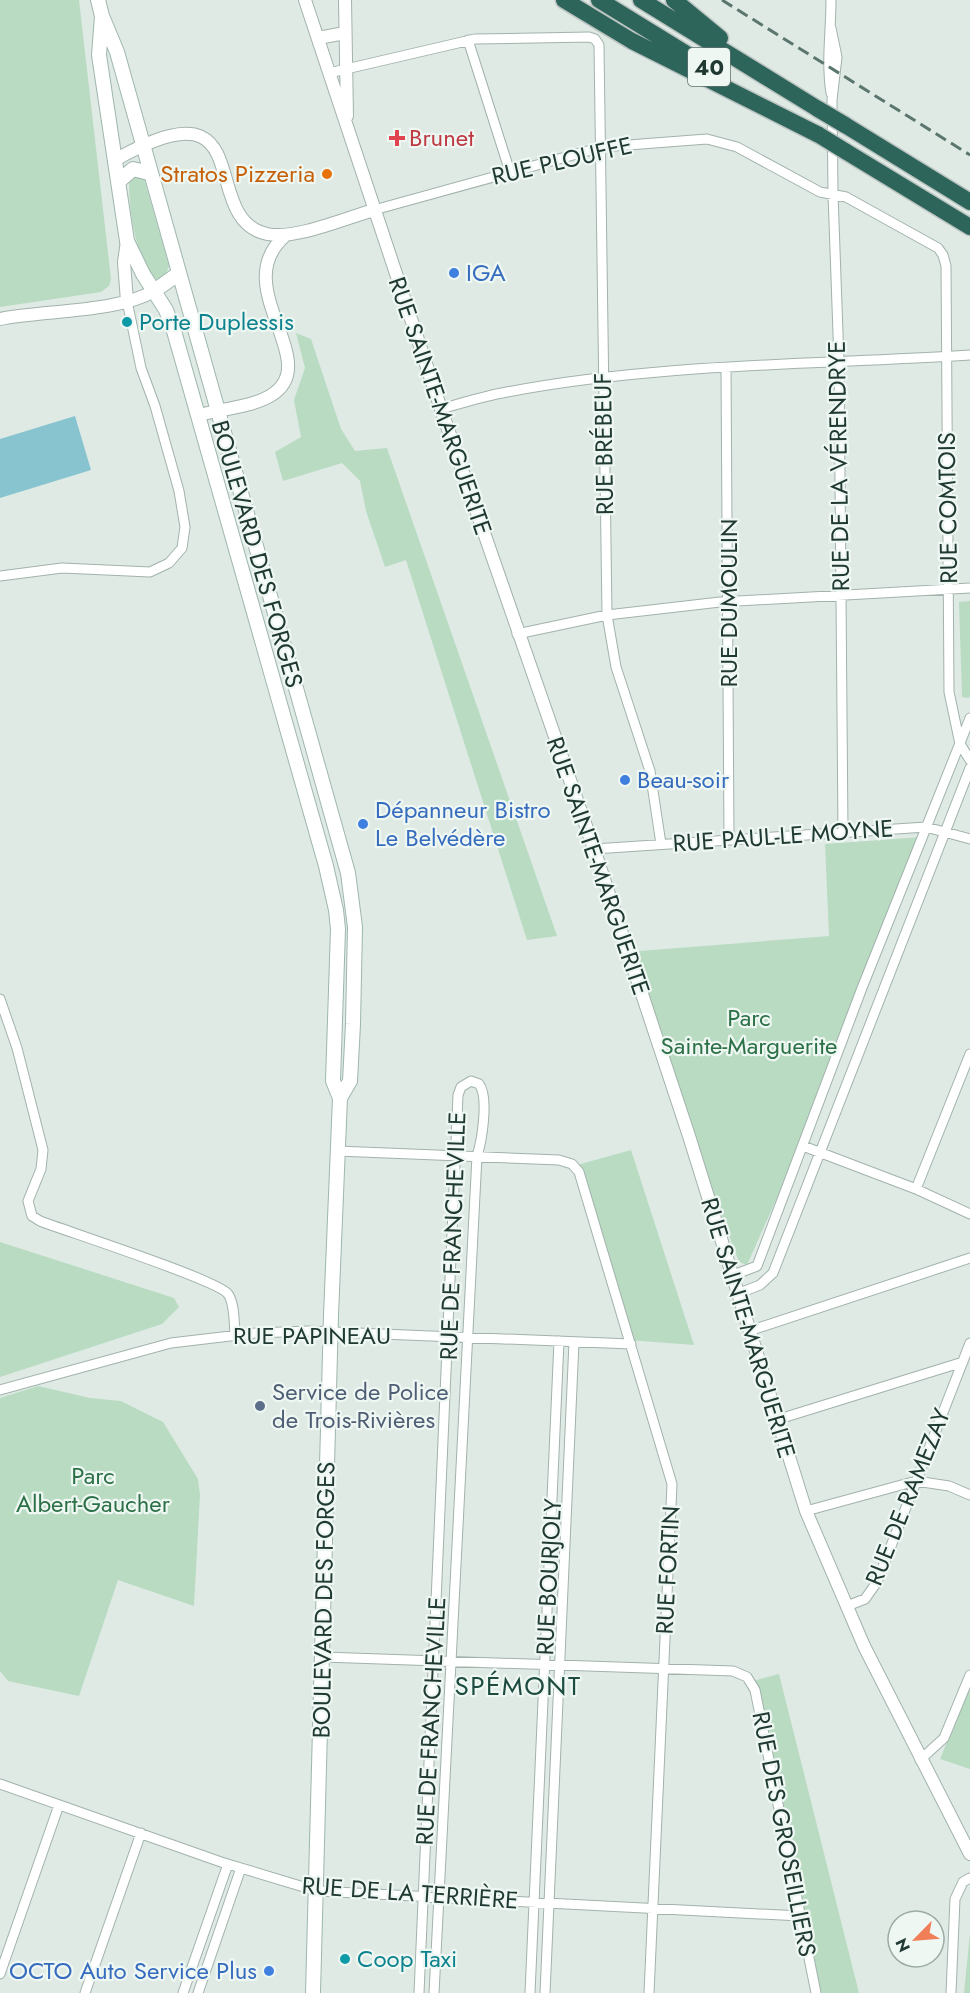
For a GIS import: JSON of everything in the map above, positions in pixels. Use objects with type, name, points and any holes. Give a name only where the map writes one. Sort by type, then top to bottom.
[{"type":"highway","points":[[564,0],[632,41],[819,135]]},
{"type":"highway","name":"40","points":[[599,0],[970,227]]},
{"type":"highway","name":"40","points":[[641,0],[769,79],[825,105],[845,125],[970,202]]},
{"type":"highway","points":[[674,0],[769,79]]},
{"type":"main road","name":"BOULEVARD DES FORGES","points":[[99,0],[102,16],[117,52],[149,173],[348,873],[355,920],[354,973],[350,1081],[340,1098]]},
{"type":"main road","name":"BOULEVARD DES FORGES","points":[[102,16],[99,55],[127,241],[172,323],[329,878],[338,923],[333,1081],[340,1098],[331,1332],[314,1993]]},
{"type":"main road","points":[[118,182],[133,168],[149,173]]},
{"type":"main road","points":[[154,291],[178,274]]},
{"type":"main road","points":[[280,707],[300,702]]},
{"type":"main road","points":[[329,878],[348,873]]},
{"type":"street","name":"RUE SAINTE-MARGUERITE","points":[[305,0],[441,409],[594,849],[689,1136],[776,1420],[807,1511],[847,1606],[920,1760],[970,1854]]},
{"type":"street","points":[[345,0],[347,129]]},
{"type":"street","name":"RUE DE LA VÉRENDRYE","points":[[831,0],[825,105],[833,194],[839,362],[843,832]]},
{"type":"street","points":[[318,38],[345,33]]},
{"type":"street","name":"RUE BRÉBEUF","points":[[468,40],[595,39],[601,53],[602,378],[607,615],[616,667],[650,771],[661,844]]},
{"type":"street","points":[[329,73],[468,40],[510,172]]},
{"type":"street","points":[[115,160],[160,137],[180,133],[193,134],[206,140],[217,152],[243,219],[261,232],[285,236],[374,210]]},
{"type":"street","name":"RUE PLOUFFE","points":[[374,210],[602,147],[673,140],[712,140],[737,147],[818,190],[846,197],[931,243],[942,253]]},
{"type":"street","points":[[199,415],[266,398],[285,380],[287,357],[264,272],[269,254],[285,236]]},
{"type":"street","points":[[0,576],[62,568],[150,572],[169,563],[182,548],[185,527],[179,491],[155,406],[141,368],[128,316],[124,262],[127,241]]},
{"type":"street","name":"RUE COMTOIS","points":[[942,253],[946,266],[949,692],[960,744],[970,759]]},
{"type":"street","points":[[0,320],[127,301],[154,291]]},
{"type":"street","points":[[441,409],[506,392],[602,378],[726,368],[970,355]]},
{"type":"street","name":"RUE DUMOULIN","points":[[726,368],[729,839]]},
{"type":"street","points":[[518,634],[607,615],[729,602],[970,588]]},
{"type":"street","points":[[732,1276],[757,1266],[862,988],[970,718]]},
{"type":"street","points":[[737,1294],[760,1285],[773,1273],[970,768]]},
{"type":"street","name":"RUE PAUL-LE MOYNE","points":[[594,849],[926,827],[970,839]]},
{"type":"street","points":[[862,988],[881,995]]},
{"type":"street","points":[[0,999],[17,1048],[43,1150],[41,1169],[28,1201],[32,1216],[40,1221],[187,1274],[223,1290],[230,1298],[235,1335]]},
{"type":"street","points":[[916,1190],[970,1054]]},
{"type":"street","name":"RUE DE FRANCHEVILLE","points":[[419,1993],[459,1091],[464,1084],[471,1082],[482,1087],[484,1095],[482,1141],[477,1156],[434,1993]]},
{"type":"street","points":[[803,1146],[916,1190],[970,1214]]},
{"type":"street","points":[[337,1150],[477,1156]]},
{"type":"street","name":"RUE FORTIN","points":[[477,1156],[559,1160],[572,1164],[580,1175],[672,1484],[649,1993]]},
{"type":"street","points":[[749,1331],[970,1258]]},
{"type":"street","name":"RUE PAPINEAU","points":[[0,1390],[154,1347],[235,1335],[285,1331],[631,1344]]},
{"type":"street","name":"RUE BOURJOLY","points":[[530,1993],[559,1341]]},
{"type":"street","name":"RUE BOURJOLY","points":[[545,1993],[574,1342]]},
{"type":"street","name":"RUE DE RAMEZAY","points":[[847,1606],[865,1599],[877,1582],[970,1343]]},
{"type":"street","points":[[776,1420],[963,1362]]},
{"type":"street","points":[[807,1511],[916,1481],[949,1486],[970,1495]]},
{"type":"street","points":[[323,1657],[664,1667]]},
{"type":"street","name":"RUE DES GROSEILLIERS","points":[[664,1667],[733,1671],[747,1677],[755,1690],[816,1993]]},
{"type":"street","points":[[920,1760],[944,1738],[970,1675]]},
{"type":"street","name":"RUE DE LA TERRIÈRE","points":[[0,1784],[228,1864],[317,1891],[800,1916]]},
{"type":"street","points":[[0,1974],[59,1805]]},
{"type":"street","points":[[85,1993],[141,1833]]},
{"type":"street","points":[[183,1993],[228,1864]]},
{"type":"street","points":[[198,1993],[241,1868]]},
{"type":"street","points":[[951,1993],[955,1899],[963,1882],[970,1878]]},
{"type":"green space","points":[[0,0],[79,0],[111,279],[109,286],[101,292],[0,307]]},
{"type":"green space","points":[[130,174],[143,175],[169,266],[166,274],[158,280],[150,273],[138,248],[131,215]]},
{"type":"green space","points":[[296,333],[311,339],[341,429],[355,451],[387,448],[557,936],[527,940],[406,560],[385,567],[366,511],[360,481],[342,463],[283,481],[275,452],[301,437],[294,400],[305,368]]},
{"type":"green space","points":[[970,601],[969,698],[962,697],[959,602]]},
{"type":"green space","name":"Parc Sainte-Marguerite","points":[[922,837],[800,1146],[747,1265],[739,1262],[653,1032],[627,952],[829,936],[825,844]]},
{"type":"green space","points":[[631,1150],[694,1345],[628,1340],[577,1165]]},
{"type":"green space","points":[[0,1242],[174,1298],[179,1307],[162,1324],[0,1377]]},
{"type":"green space","name":"Parc Albert-Gaucher","points":[[38,1386],[90,1398],[121,1401],[163,1422],[198,1479],[200,1495],[194,1606],[118,1580],[79,1696],[8,1681],[0,1671],[0,1398]]},
{"type":"green space","points":[[779,1674],[859,1993],[812,1993],[749,1682]]},
{"type":"green space","points":[[968,1691],[970,1692],[970,1769],[940,1759]]},
{"type":"green space","points":[[970,1933],[970,1993],[964,1993]]},
{"type":"water","points":[[75,416],[91,470],[0,498],[0,439]]},
{"type":"railway","points":[[722,0],[970,155]]},
{"type":"place","name":"Brunet","points":[[397,138]]},
{"type":"place","name":"Stratos Pizzeria","points":[[327,174]]},
{"type":"place","name":"IGA","points":[[454,273]]},
{"type":"place","name":"Porte Duplessis","points":[[127,322]]},
{"type":"place","name":"Beau-soir","points":[[625,780]]},
{"type":"place","name":"Dépanneur Bistro Le Belvédère","points":[[363,824]]},
{"type":"place","name":"Service de Police de Trois-Rivières","points":[[260,1406]]},
{"type":"place","name":"Coop Taxi","points":[[345,1959]]},
{"type":"place","name":"OCTO Auto Service Plus","points":[[269,1971]]},
{"type":"district","name":"SPÉMONT","points":[[518,1686]]}]
